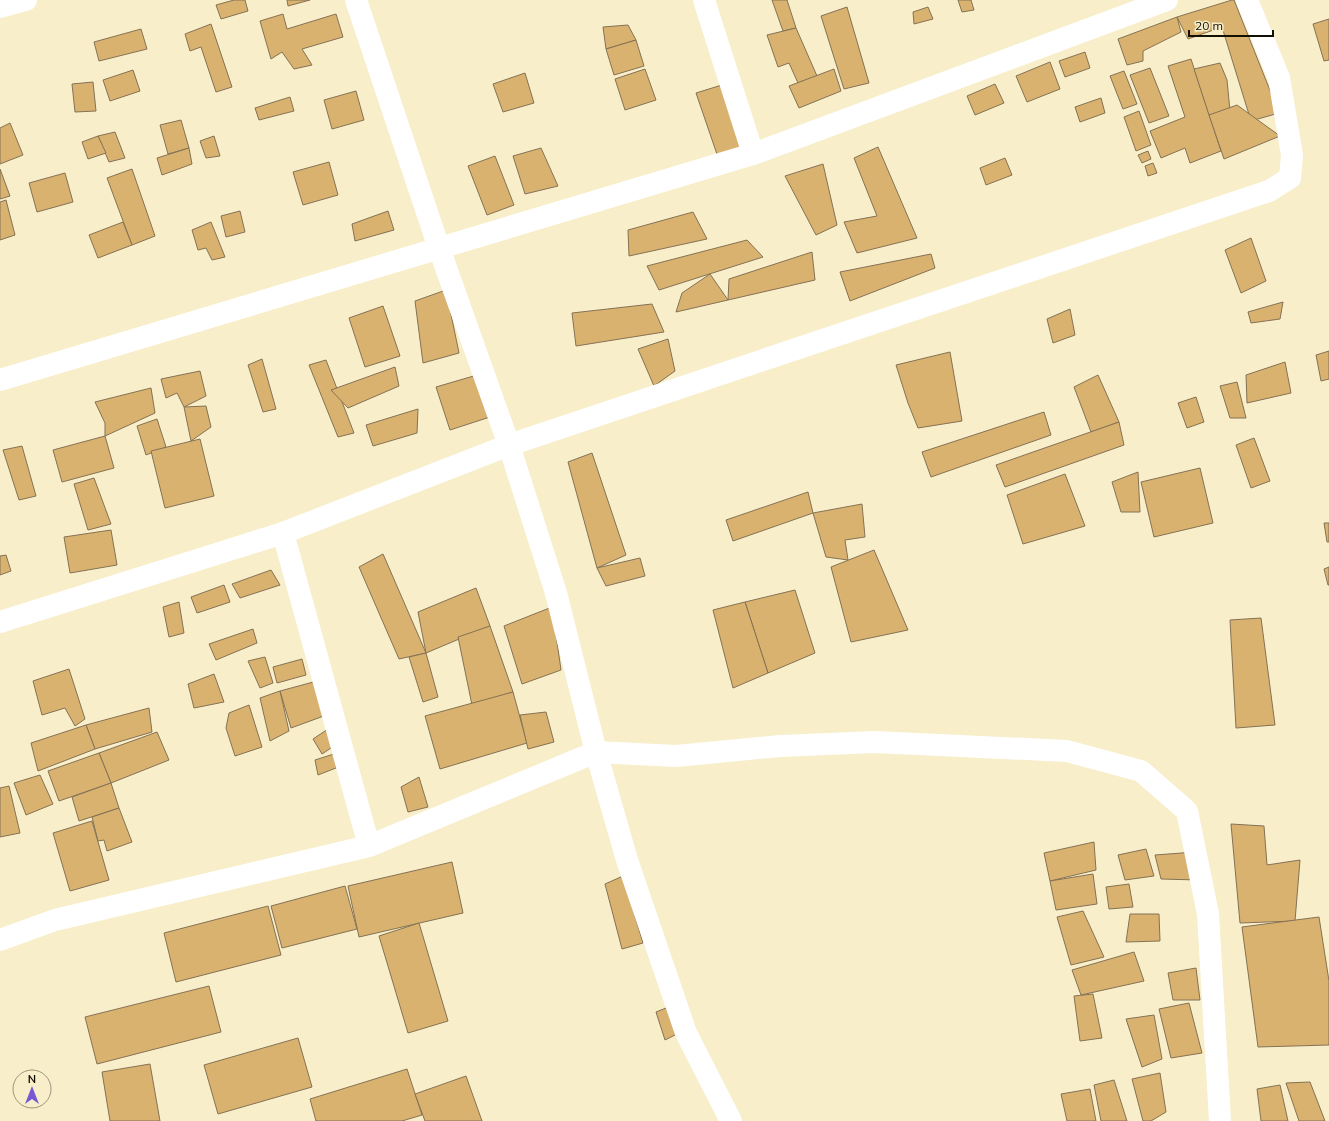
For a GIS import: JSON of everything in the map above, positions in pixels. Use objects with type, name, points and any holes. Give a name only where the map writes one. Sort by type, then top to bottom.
[{"type":"street","points":[[0,7],[26,0]]},
{"type":"street","points":[[356,0],[439,248],[509,445],[556,593],[596,752],[627,860],[686,1033],[731,1121]]},
{"type":"street","points":[[704,0],[753,154]]},
{"type":"street","points":[[0,380],[753,154],[1167,0]]},
{"type":"street","points":[[0,622],[283,533],[509,445],[1269,191],[1290,178],[1292,155],[1279,78],[1247,0]]},
{"type":"street","points":[[283,533],[368,846]]},
{"type":"street","points":[[0,940],[55,920],[368,846],[596,752],[676,756],[780,746],[875,742],[1067,751],[1141,771],[1186,811],[1208,914],[1220,1121]]},
{"type":"building","points":[[234,0],[245,0],[248,11],[221,19],[216,5]]},
{"type":"building","points":[[287,0],[310,0],[288,6]]},
{"type":"building","points":[[772,0],[787,0],[796,28],[783,31]]},
{"type":"building","points":[[958,0],[971,0],[974,10],[962,12]]},
{"type":"building","points":[[1234,0],[1279,113],[1251,121],[1222,27],[1188,39],[1177,17]]},
{"type":"building","points":[[847,7],[869,83],[844,89],[821,16]]},
{"type":"building","points":[[928,7],[933,19],[914,24],[913,12]]},
{"type":"building","points":[[283,14],[287,29],[336,14],[343,37],[302,49],[312,65],[294,69],[282,52],[271,59],[260,21]]},
{"type":"building","points":[[1177,17],[1181,32],[1143,51],[1143,61],[1127,65],[1118,39]]},
{"type":"building","points":[[1329,19],[1329,60],[1324,61],[1313,24]]},
{"type":"building","points":[[211,24],[232,87],[216,92],[201,47],[190,51],[185,34]]},
{"type":"building","points":[[628,25],[636,40],[606,49],[603,27]]},
{"type":"building","points":[[796,28],[817,76],[798,83],[789,63],[778,67],[767,35]]},
{"type":"building","points":[[141,29],[147,49],[99,61],[94,42]]},
{"type":"building","points":[[636,40],[644,66],[614,75],[606,49]]},
{"type":"building","points":[[1085,52],[1090,68],[1065,77],[1059,61]]},
{"type":"building","points":[[1191,59],[1221,151],[1190,163],[1185,148],[1161,158],[1150,131],[1185,117],[1168,66]]},
{"type":"building","points":[[1050,62],[1060,89],[1027,102],[1016,76]]},
{"type":"building","points":[[1220,63],[1227,80],[1230,111],[1209,115],[1194,69]]},
{"type":"building","points":[[1150,68],[1169,116],[1149,123],[1130,75]]},
{"type":"building","points":[[645,69],[656,100],[625,110],[615,79]]},
{"type":"building","points":[[834,69],[841,91],[799,108],[789,86]]},
{"type":"building","points":[[133,70],[140,91],[110,101],[103,80]]},
{"type":"building","points":[[1124,71],[1137,104],[1123,109],[1110,76]]},
{"type":"building","points":[[525,73],[534,103],[503,112],[493,84]]},
{"type":"building","points":[[93,82],[96,111],[75,112],[72,84]]},
{"type":"building","points":[[725,84],[753,154],[720,163],[696,93]]},
{"type":"building","points":[[995,84],[1004,103],[975,115],[967,96]]},
{"type":"building","points":[[356,91],[364,120],[332,129],[324,100]]},
{"type":"building","points":[[290,97],[294,111],[259,120],[255,108]]},
{"type":"building","points":[[1101,98],[1105,113],[1080,122],[1075,107]]},
{"type":"building","points":[[1237,105],[1280,136],[1224,159],[1209,115]]},
{"type":"building","points":[[1139,111],[1151,145],[1136,151],[1124,117]]},
{"type":"building","points":[[181,120],[189,148],[168,154],[160,125]]},
{"type":"building","points":[[10,123],[23,155],[0,164],[0,128]]},
{"type":"building","points":[[115,132],[125,158],[109,162],[98,136]]},
{"type":"building","points":[[98,136],[106,153],[88,159],[82,142]]},
{"type":"building","points":[[214,136],[220,156],[206,158],[200,141]]},
{"type":"building","points":[[878,147],[917,238],[857,253],[844,222],[877,216],[854,158]]},
{"type":"building","points":[[189,148],[192,164],[162,175],[157,158]]},
{"type":"building","points":[[541,148],[558,186],[525,194],[513,156]]},
{"type":"building","points":[[1148,151],[1151,159],[1142,163],[1138,155]]},
{"type":"building","points":[[495,156],[514,205],[487,215],[468,166]]},
{"type":"building","points":[[1005,158],[1012,175],[986,185],[980,168]]},
{"type":"building","points":[[329,162],[338,195],[303,205],[293,172]]},
{"type":"building","points":[[1153,163],[1157,173],[1148,176],[1145,166]]},
{"type":"building","points":[[823,164],[837,225],[816,235],[785,176]]},
{"type":"building","points":[[0,169],[10,196],[0,199]]},
{"type":"building","points":[[132,169],[155,236],[132,245],[107,178]]},
{"type":"building","points":[[65,173],[73,202],[37,212],[29,183]]},
{"type":"building","points":[[6,200],[15,235],[0,240],[0,202]]},
{"type":"building","points":[[240,211],[245,232],[226,237],[221,216]]},
{"type":"building","points":[[388,211],[394,230],[355,241],[352,224]]},
{"type":"building","points":[[693,212],[707,239],[629,256],[628,230]]},
{"type":"building","points":[[123,222],[132,245],[98,258],[89,235]]},
{"type":"building","points":[[211,222],[225,257],[212,260],[206,248],[198,250],[192,230]]},
{"type":"building","points":[[1251,238],[1266,281],[1241,293],[1225,250]]},
{"type":"building","points":[[747,240],[763,257],[659,290],[647,266]]},
{"type":"building","points":[[812,252],[815,280],[728,300],[729,279]]},
{"type":"building","points":[[931,254],[935,268],[850,301],[840,272]]},
{"type":"building","points":[[710,274],[728,300],[676,312],[682,293]]},
{"type":"building","points":[[446,290],[459,353],[423,363],[415,301]]},
{"type":"building","points":[[1283,302],[1280,319],[1251,323],[1248,312]]},
{"type":"building","points":[[652,304],[664,332],[576,346],[572,313]]},
{"type":"building","points":[[383,306],[400,356],[365,367],[349,318]]},
{"type":"building","points":[[1070,309],[1075,335],[1053,343],[1047,319]]},
{"type":"building","points":[[668,339],[675,371],[654,386],[638,349]]},
{"type":"building","points":[[1329,351],[1329,379],[1321,381],[1316,355]]},
{"type":"building","points":[[950,352],[962,421],[918,428],[896,365]]},
{"type":"building","points":[[262,359],[276,409],[263,412],[248,365]]},
{"type":"building","points":[[326,360],[354,433],[338,437],[309,365]]},
{"type":"building","points":[[1285,362],[1291,393],[1247,403],[1246,375]]},
{"type":"building","points":[[395,367],[399,386],[348,408],[331,390]]},
{"type":"building","points":[[200,371],[206,396],[184,407],[177,393],[166,398],[161,379]]},
{"type":"building","points":[[477,375],[490,417],[450,430],[436,387]]},
{"type":"building","points":[[1098,375],[1119,422],[1091,432],[1074,387]]},
{"type":"building","points":[[1237,382],[1246,418],[1230,418],[1220,386]]},
{"type":"building","points":[[151,388],[155,413],[105,436],[105,423],[95,402]]},
{"type":"building","points":[[1196,397],[1204,422],[1187,428],[1178,403]]},
{"type":"building","points":[[206,406],[211,427],[191,441],[184,407]]},
{"type":"building","points":[[418,409],[417,433],[373,446],[366,425]]},
{"type":"building","points":[[1044,412],[1051,435],[931,477],[922,452]]},
{"type":"building","points":[[157,419],[166,447],[146,455],[137,426]]},
{"type":"building","points":[[1119,422],[1124,445],[1005,487],[996,465]]},
{"type":"building","points":[[105,436],[114,468],[62,482],[53,450]]},
{"type":"building","points":[[1254,438],[1270,481],[1251,488],[1236,445]]},
{"type":"building","points":[[200,439],[214,496],[165,508],[151,451]]},
{"type":"building","points":[[22,446],[36,496],[19,500],[3,450]]},
{"type":"building","points":[[592,453],[626,555],[597,568],[568,462]]},
{"type":"building","points":[[1200,468],[1213,523],[1154,537],[1141,482]]},
{"type":"building","points":[[1138,472],[1140,512],[1121,512],[1112,482]]},
{"type":"building","points":[[1065,474],[1085,526],[1023,544],[1007,495]]},
{"type":"building","points":[[94,478],[111,524],[88,530],[74,484]]},
{"type":"building","points":[[808,492],[813,513],[733,541],[726,520]]},
{"type":"building","points":[[862,504],[865,537],[845,540],[848,560],[826,557],[813,513]]},
{"type":"building","points":[[1324,523],[1329,523],[1329,542],[1327,542]]},
{"type":"building","points":[[111,530],[117,565],[70,573],[64,537]]},
{"type":"building","points":[[874,550],[908,630],[851,642],[831,567]]},
{"type":"building","points":[[383,554],[426,653],[399,659],[359,567]]},
{"type":"building","points":[[6,555],[11,571],[0,575],[0,556]]},
{"type":"building","points":[[640,558],[645,576],[606,586],[597,568]]},
{"type":"building","points":[[1329,567],[1329,585],[1328,585],[1324,569]]},
{"type":"building","points":[[271,570],[280,585],[240,598],[232,584]]},
{"type":"building","points":[[224,585],[230,602],[197,613],[191,597]]},
{"type":"building","points":[[476,588],[490,626],[426,653],[418,612]]},
{"type":"building","points":[[795,590],[815,653],[768,673],[745,602]]},
{"type":"building","points":[[179,602],[184,633],[169,637],[163,607]]},
{"type":"building","points":[[745,602],[768,673],[733,688],[713,610]]},
{"type":"building","points":[[552,607],[561,670],[522,684],[504,626]]},
{"type":"building","points":[[1261,618],[1275,725],[1236,728],[1230,620]]},
{"type":"building","points":[[490,626],[513,692],[472,705],[458,637]]},
{"type":"building","points":[[253,629],[257,643],[216,660],[209,644]]},
{"type":"building","points":[[426,653],[438,697],[423,702],[409,657]]},
{"type":"building","points":[[265,657],[273,683],[260,688],[248,661]]},
{"type":"building","points":[[302,659],[306,675],[277,683],[273,667]]},
{"type":"building","points":[[69,669],[85,719],[75,726],[65,708],[42,715],[33,681]]},
{"type":"building","points":[[214,674],[224,702],[194,708],[188,684]]},
{"type":"building","points":[[317,681],[332,713],[291,728],[280,691]]},
{"type":"building","points":[[280,691],[289,731],[270,741],[260,698]]},
{"type":"building","points":[[513,692],[527,743],[440,769],[425,716]]},
{"type":"building","points":[[249,705],[262,747],[235,756],[226,728],[229,713]]},
{"type":"building","points":[[149,708],[152,732],[95,749],[86,725]]},
{"type":"building","points":[[546,712],[554,742],[528,749],[520,715]]},
{"type":"building","points":[[86,725],[95,749],[38,771],[31,743]]},
{"type":"building","points":[[331,727],[340,742],[322,754],[313,739]]},
{"type":"building","points":[[157,732],[169,760],[111,783],[99,753]]},
{"type":"building","points":[[99,753],[111,783],[59,801],[48,771]]},
{"type":"building","points":[[337,753],[341,766],[318,775],[315,760]]},
{"type":"building","points":[[40,775],[53,804],[26,815],[14,783]]},
{"type":"building","points":[[419,777],[428,807],[408,812],[401,787]]},
{"type":"building","points":[[111,783],[119,808],[79,821],[72,797]]},
{"type":"building","points":[[9,786],[20,833],[0,837],[0,788]]},
{"type":"building","points":[[119,808],[132,842],[107,851],[104,840],[98,841],[92,817]]},
{"type":"building","points":[[92,821],[109,880],[70,891],[53,833]]},
{"type":"building","points":[[1231,824],[1264,826],[1267,865],[1300,860],[1295,921],[1240,923]]},
{"type":"building","points":[[1094,842],[1096,870],[1050,881],[1044,853]]},
{"type":"building","points":[[1146,849],[1154,876],[1125,880],[1118,855]]},
{"type":"building","points":[[1195,852],[1198,880],[1161,879],[1155,855]]},
{"type":"building","points":[[452,862],[463,913],[359,937],[348,886]]},
{"type":"building","points":[[1093,874],[1097,904],[1056,910],[1050,881]]},
{"type":"building","points":[[623,876],[643,943],[622,949],[605,884]]},
{"type":"building","points":[[1129,884],[1133,907],[1109,909],[1106,887]]},
{"type":"building","points":[[345,886],[357,929],[282,948],[271,906]]},
{"type":"building","points":[[268,906],[281,955],[176,982],[164,933]]},
{"type":"building","points":[[1083,911],[1104,957],[1071,965],[1057,917]]},
{"type":"building","points":[[1130,914],[1159,914],[1160,941],[1126,942]]},
{"type":"building","points":[[1319,917],[1329,981],[1329,1045],[1258,1047],[1242,927]]},
{"type":"building","points":[[419,923],[448,1021],[408,1033],[379,936]]},
{"type":"building","points":[[1134,952],[1144,981],[1081,995],[1072,970]]},
{"type":"building","points":[[1196,968],[1200,1000],[1173,1000],[1168,973]]},
{"type":"building","points":[[209,986],[221,1032],[97,1064],[85,1017]]},
{"type":"building","points":[[1093,994],[1102,1038],[1080,1041],[1074,996]]},
{"type":"building","points":[[1189,1003],[1202,1053],[1171,1058],[1159,1009]]},
{"type":"building","points":[[671,1006],[679,1033],[665,1040],[656,1012]]},
{"type":"building","points":[[1154,1015],[1162,1059],[1142,1067],[1126,1019]]},
{"type":"building","points":[[298,1038],[312,1087],[218,1114],[204,1065]]},
{"type":"building","points":[[150,1064],[160,1121],[110,1121],[102,1072]]},
{"type":"building","points":[[407,1069],[422,1115],[402,1121],[316,1121],[310,1099]]},
{"type":"building","points":[[1160,1073],[1166,1112],[1151,1121],[1143,1121],[1132,1079]]},
{"type":"building","points":[[466,1076],[482,1121],[425,1121],[415,1094]]},
{"type":"building","points":[[1114,1080],[1127,1121],[1101,1121],[1094,1085]]},
{"type":"building","points":[[1310,1082],[1325,1121],[1299,1121],[1286,1083]]},
{"type":"building","points":[[1280,1085],[1288,1121],[1261,1121],[1257,1089]]},
{"type":"building","points":[[1090,1089],[1096,1121],[1067,1121],[1061,1094]]}]
